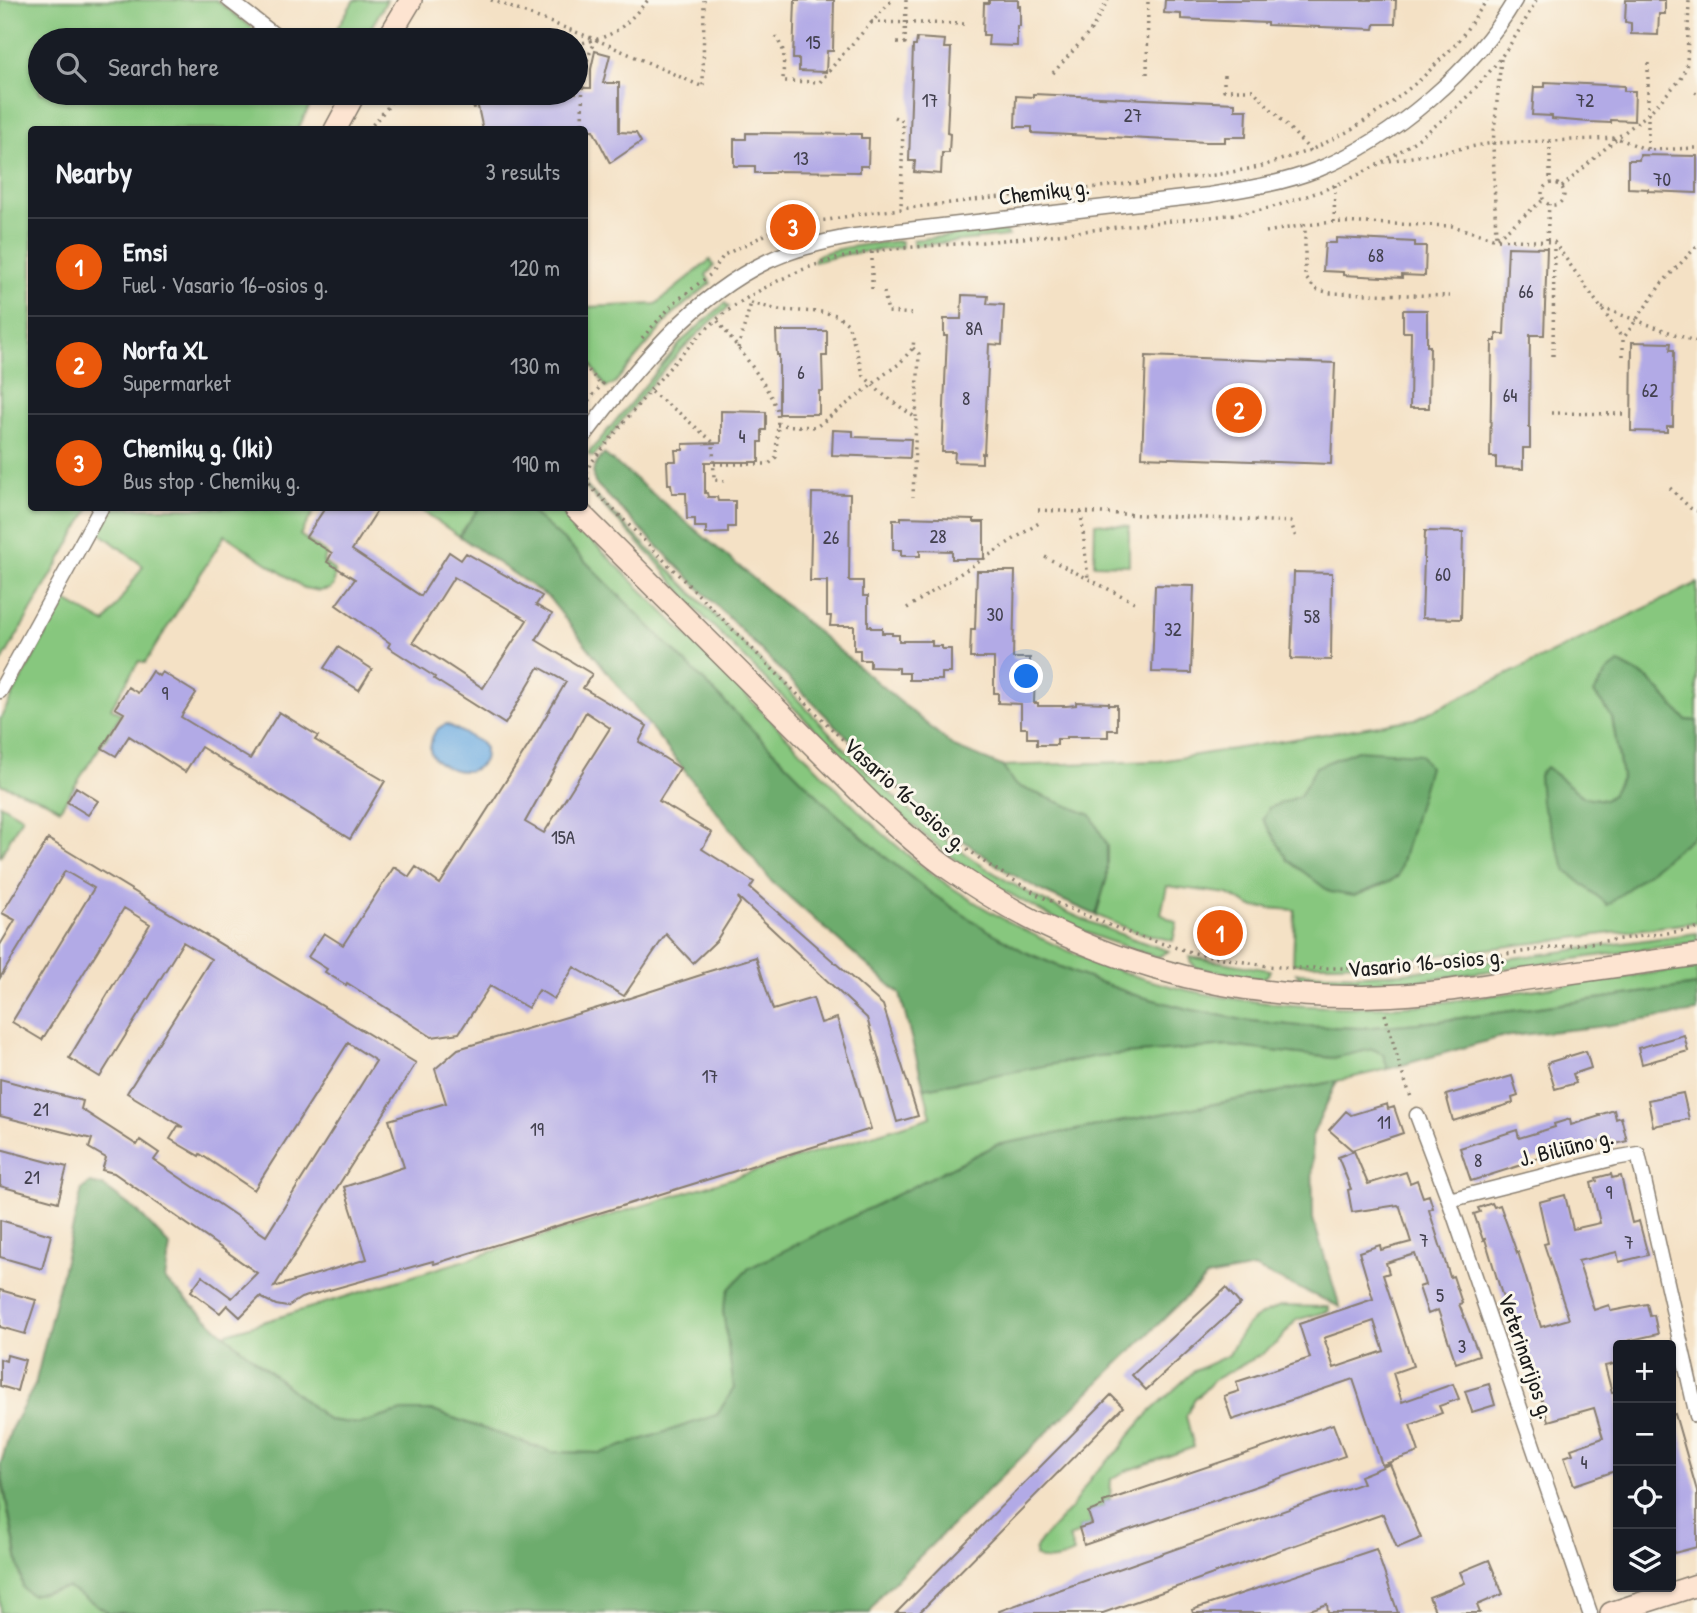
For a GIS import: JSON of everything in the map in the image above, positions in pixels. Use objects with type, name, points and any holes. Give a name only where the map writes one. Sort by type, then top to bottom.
[{"type":"main road","points":[[394,28],[411,0]]},
{"type":"main road","points":[[337,126],[348,105]]},
{"type":"main road","name":"Vasario 16-osios g.","points":[[578,511],[866,799],[914,841],[949,869],[1029,918],[1100,950],[1137,964],[1224,985],[1280,993],[1367,997],[1428,993],[1697,955]]},
{"type":"main road","points":[[1611,1613],[1697,1585]]},
{"type":"street","points":[[229,0],[265,28]]},
{"type":"street","name":"Chemikų g.","points":[[588,431],[673,330],[695,309],[738,277],[769,261],[813,245],[855,236],[1209,195],[1258,186],[1319,169],[1393,128],[1435,95],[1485,44],[1515,0]]},
{"type":"street","points":[[0,691],[99,511]]},
{"type":"street","name":"Veterinarijos g.","points":[[1418,1115],[1590,1613]]},
{"type":"street","name":"J. Biliūno g.","points":[[1449,1200],[1638,1154],[1697,1416]]},
{"type":"path","points":[[491,0],[565,28]]},
{"type":"path","points":[[588,42],[615,33],[648,0]]},
{"type":"path","points":[[588,37],[703,87],[704,0]]},
{"type":"path","points":[[776,36],[784,52],[783,81],[820,82],[892,0]]},
{"type":"path","points":[[897,43],[905,43],[906,0]]},
{"type":"path","points":[[1053,74],[1090,32],[1108,0]]},
{"type":"path","points":[[1147,74],[1148,0]]},
{"type":"path","points":[[588,469],[650,392],[717,320],[802,270],[872,252],[1021,239],[1263,210],[1335,185],[1381,163],[1408,146],[1468,98],[1501,59],[1536,0]]},
{"type":"path","points":[[1562,187],[1616,138],[1648,114],[1681,79],[1687,64],[1689,0]]},
{"type":"path","points":[[871,22],[967,24]]},
{"type":"path","points":[[588,58],[597,40]]},
{"type":"path","points":[[1496,239],[1493,144],[1501,59]]},
{"type":"path","points":[[1648,63],[1648,149]]},
{"type":"path","points":[[1224,75],[1224,90],[1253,90],[1311,150]]},
{"type":"path","points":[[371,126],[389,105]]},
{"type":"path","points":[[474,105],[475,112]]},
{"type":"path","points":[[582,126],[583,105]]},
{"type":"path","points":[[894,117],[903,121],[901,209]]},
{"type":"path","points":[[1381,163],[1493,144],[1550,141],[1616,138],[1648,149],[1697,148]]},
{"type":"path","points":[[1550,141],[1550,183]]},
{"type":"path","points":[[1556,183],[1562,187],[1564,194],[1556,204],[1549,204],[1544,200],[1541,194],[1544,187],[1556,183]]},
{"type":"path","points":[[1334,222],[1335,185]]},
{"type":"path","points":[[1496,239],[1544,200]]},
{"type":"path","points":[[1546,240],[1549,204]]},
{"type":"path","points":[[1266,232],[1334,222],[1452,226],[1496,239],[1554,242],[1623,339],[1623,356]]},
{"type":"path","points":[[1305,225],[1305,277],[1315,289],[1331,293],[1450,296]]},
{"type":"path","points":[[1553,356],[1554,242]]},
{"type":"path","points":[[1623,339],[1662,283],[1697,246]]},
{"type":"path","points":[[872,252],[872,291]]},
{"type":"path","points":[[884,292],[888,312],[914,314]]},
{"type":"path","points":[[738,348],[750,301]]},
{"type":"path","points":[[750,301],[779,310],[836,315],[848,324],[863,376],[881,393],[916,418]]},
{"type":"path","points":[[1600,307],[1697,342]]},
{"type":"path","points":[[713,464],[769,464],[776,457],[777,425],[777,410],[762,383],[717,320]]},
{"type":"path","points":[[777,425],[816,427],[899,364],[913,348],[914,338]]},
{"type":"path","points":[[913,348],[919,354],[913,497]]},
{"type":"path","points":[[588,370],[601,385]]},
{"type":"path","points":[[650,392],[713,442],[714,480],[726,481]]},
{"type":"path","points":[[1551,413],[1623,414]]},
{"type":"path","points":[[799,426],[799,433]]},
{"type":"path","points":[[588,476],[590,485],[836,733],[926,817],[987,864],[1040,896],[1087,916],[1134,935],[1194,953],[1293,968],[1398,968],[1697,929]]},
{"type":"path","points":[[1670,488],[1690,508],[1697,511]]},
{"type":"path","points":[[1038,510],[1291,522],[1296,538]]},
{"type":"path","points":[[1082,512],[1088,579]]},
{"type":"path","points":[[907,608],[1042,521]]},
{"type":"path","points":[[1045,557],[1134,602]]},
{"type":"path","points":[[1389,1028],[1418,1115]]},
{"type":"green space","points":[[0,0],[216,0],[252,28],[28,28],[28,105],[310,105],[300,126],[28,126],[28,511],[88,511],[0,665]]},
{"type":"green space","points":[[354,0],[387,0],[371,28],[337,28]]},
{"type":"green space","points":[[999,230],[1009,236],[913,246],[913,240]]},
{"type":"green space","points":[[901,241],[902,247],[848,254],[814,262],[816,257],[831,251]]},
{"type":"green space","points":[[710,260],[714,266],[706,275],[711,283],[672,315],[614,384],[606,387],[588,360],[588,307],[656,304]]},
{"type":"green space","points":[[725,303],[729,307],[673,359],[593,457],[588,454],[682,341]]},
{"type":"green space","points":[[604,454],[954,747],[1002,766],[1015,785],[1091,815],[1107,845],[1107,877],[1096,915],[1044,892],[1001,868],[928,815],[595,483],[594,467]]},
{"type":"green space","points":[[588,488],[866,770],[925,824],[982,866],[1041,900],[1103,928],[1169,951],[1158,957],[1152,956],[1097,937],[1048,915],[962,865],[890,805],[699,612]]},
{"type":"green space","points":[[111,511],[314,511],[300,535],[327,554],[323,562],[335,571],[334,585],[330,589],[319,591],[304,588],[225,535],[145,663],[139,661],[111,708],[121,714],[60,809],[44,800],[0,784],[0,719],[64,600],[105,623],[143,566],[99,532]]},
{"type":"green space","points":[[422,511],[477,511],[459,536]]},
{"type":"green space","points":[[477,511],[530,511],[568,544],[832,810],[884,856],[931,893],[979,925],[1025,952],[1077,974],[1135,995],[1188,1009],[1243,1020],[1299,1026],[1362,1028],[1439,1021],[1697,985],[1697,1012],[1597,1027],[1501,1037],[1388,1069],[1383,1054],[1373,1049],[1333,1058],[1229,1046],[1098,1056],[924,1088],[900,994],[772,882],[549,598],[459,536]]},
{"type":"green space","points":[[530,511],[563,513],[859,811],[904,852],[935,876],[1003,919],[1040,938],[1115,969],[1191,991],[1248,1001],[1306,1006],[1423,1005],[1697,967],[1697,985],[1439,1021],[1362,1028],[1298,1026],[1243,1020],[1135,995],[1077,974],[1025,952],[979,925],[931,893],[884,856],[832,810],[568,544]]},
{"type":"green space","points":[[1095,523],[1129,526],[1129,565],[1094,564]]},
{"type":"green space","points":[[1697,583],[1697,721],[1686,720],[1649,679],[1594,693],[1612,717],[1622,776],[1612,796],[1605,800],[1584,797],[1546,767],[1607,905],[1697,833],[1697,922],[1394,961],[1293,964],[1295,910],[1252,907],[1228,894],[1167,886],[1161,914],[1177,923],[1173,941],[1131,930],[1096,915],[1107,877],[1091,815],[1015,785],[1002,766],[1160,761],[1415,719]],"holes":[[[1300,796],[1398,876],[1354,896],[1269,808]]]},
{"type":"green space","points":[[1619,663],[1649,679],[1686,720],[1697,721],[1697,833],[1608,905],[1566,871],[1541,801],[1539,775],[1546,767],[1584,797],[1605,800],[1612,795],[1622,776],[1612,717],[1594,693],[1608,671]]},
{"type":"green space","points":[[1357,750],[1420,754],[1429,767],[1398,876],[1354,896],[1330,892],[1288,860],[1263,819],[1269,808],[1300,796],[1316,767]]},
{"type":"green space","points":[[0,804],[22,817],[0,857]]},
{"type":"green space","points":[[1697,933],[1697,942],[1398,983],[1308,983],[1301,981],[1296,973],[1404,973]]},
{"type":"green space","points":[[1190,957],[1270,970],[1268,975],[1260,979],[1196,968]]},
{"type":"green space","points":[[1230,1046],[1333,1058],[1373,1049],[1383,1054],[1388,1069],[996,1145],[723,1310],[734,1388],[717,1415],[601,1453],[551,1452],[433,1411],[402,1411],[359,1424],[328,1420],[224,1334],[931,1117],[924,1088],[1098,1056]]},
{"type":"green space","points":[[1337,1081],[1312,1136],[1313,1219],[1340,1307],[1254,1268],[1207,1277],[880,1595],[870,1613],[110,1613],[68,1588],[31,1595],[23,1588],[0,1466],[11,1429],[35,1385],[82,1189],[90,1183],[103,1186],[137,1211],[170,1246],[165,1280],[224,1334],[328,1420],[359,1424],[402,1411],[433,1411],[551,1452],[601,1453],[717,1415],[734,1388],[723,1310],[729,1289],[749,1268],[996,1145]]},
{"type":"green space","points":[[1280,1306],[1329,1307],[1329,1311],[1296,1320],[1279,1341],[1261,1355],[1215,1379],[1195,1398],[1186,1416],[1194,1447],[1111,1479],[1110,1500],[1103,1502],[1104,1506],[1088,1512],[1092,1524],[1079,1528],[1080,1533],[1069,1537],[1074,1553],[1050,1561],[1035,1556],[1040,1541],[1071,1508],[1092,1476],[1121,1448],[1150,1412],[1194,1371],[1229,1355],[1243,1330],[1254,1319]]},
{"type":"green space","points":[[0,1471],[23,1588],[31,1595],[68,1588],[110,1613],[0,1613]]},
{"type":"water","points":[[447,724],[480,742],[485,748],[484,760],[479,767],[463,771],[454,769],[432,756],[430,749],[433,735]]},
{"type":"building","points":[[795,0],[834,0],[833,51],[827,51],[826,72],[799,71],[799,59],[793,59]]},
{"type":"building","points":[[989,0],[1018,0],[1020,26],[1017,26],[1017,46],[988,45],[989,35],[983,35],[984,3],[989,3]]},
{"type":"building","points":[[1165,0],[1396,0],[1395,24],[1375,24],[1374,29],[1181,19],[1181,14],[1164,13]]},
{"type":"building","points":[[1626,0],[1665,0],[1665,14],[1659,14],[1658,35],[1631,34],[1631,23],[1625,22]]},
{"type":"building","points":[[917,38],[945,40],[944,48],[951,48],[947,133],[950,134],[949,153],[942,153],[941,174],[914,172],[915,161],[909,161],[913,46],[916,46]]},
{"type":"building","points":[[595,51],[610,55],[603,83],[619,83],[619,132],[636,133],[641,142],[610,163],[593,130],[588,130],[588,126],[482,126],[478,105],[588,105]]},
{"type":"building","points":[[1545,82],[1624,86],[1624,91],[1635,91],[1634,121],[1589,122],[1532,115],[1534,87],[1545,87]]},
{"type":"building","points":[[1033,94],[1235,103],[1235,110],[1247,110],[1246,137],[1225,137],[1225,142],[1206,142],[1032,133],[1032,127],[1015,127],[1016,96],[1033,97]]},
{"type":"building","points":[[746,133],[861,134],[861,138],[869,138],[868,166],[860,166],[860,172],[755,173],[755,166],[734,166],[734,139],[746,139]]},
{"type":"building","points":[[1640,155],[1697,156],[1697,193],[1628,188],[1628,160],[1639,160]]},
{"type":"building","points":[[1336,238],[1415,242],[1415,246],[1426,246],[1425,276],[1402,275],[1402,278],[1343,275],[1343,272],[1323,271],[1325,243],[1336,243]]},
{"type":"building","points":[[1508,247],[1547,248],[1544,335],[1530,335],[1530,448],[1523,448],[1523,469],[1496,468],[1496,457],[1490,457],[1492,341],[1496,341],[1496,334],[1504,334]]},
{"type":"building","points":[[962,295],[988,296],[987,304],[1004,305],[1002,345],[989,344],[982,463],[954,462],[955,452],[942,452],[947,336],[944,336],[944,319],[961,319]]},
{"type":"building","points":[[1403,310],[1427,310],[1427,346],[1430,346],[1429,408],[1410,408],[1411,332],[1403,332]]},
{"type":"building","points":[[776,331],[827,331],[827,356],[822,356],[823,391],[819,391],[819,414],[779,414],[779,355]]},
{"type":"building","points":[[1632,342],[1671,343],[1670,350],[1674,350],[1673,426],[1667,426],[1667,432],[1631,431]]},
{"type":"building","points":[[1146,356],[1335,363],[1331,464],[1142,457]]},
{"type":"building","points":[[721,411],[766,412],[766,430],[762,430],[762,442],[759,442],[759,462],[705,462],[705,493],[708,497],[717,497],[718,501],[735,501],[735,527],[728,527],[728,533],[706,534],[706,527],[695,527],[695,519],[687,519],[686,493],[672,493],[671,484],[668,484],[667,461],[676,461],[675,450],[683,450],[683,444],[721,443]]},
{"type":"building","points":[[833,430],[853,431],[853,437],[911,439],[910,458],[832,455]]},
{"type":"building","points":[[812,493],[850,494],[849,581],[863,581],[863,596],[868,596],[868,626],[882,628],[882,633],[899,635],[899,641],[932,641],[932,646],[951,649],[951,673],[942,673],[942,680],[909,680],[909,673],[899,673],[899,668],[870,667],[870,660],[860,660],[860,650],[854,650],[854,626],[830,626],[831,616],[827,616],[827,581],[810,581]]},
{"type":"building","points":[[323,511],[377,511],[352,550],[421,596],[449,552],[461,560],[466,553],[542,596],[536,605],[552,614],[536,640],[592,674],[583,688],[647,726],[639,742],[680,768],[659,801],[712,833],[702,849],[754,882],[750,888],[883,1005],[918,1116],[897,1122],[867,1018],[738,897],[740,903],[716,941],[693,963],[666,934],[624,996],[574,967],[554,999],[539,990],[528,1008],[490,986],[459,1033],[432,1037],[325,972],[327,969],[308,957],[324,933],[343,945],[394,867],[409,877],[416,867],[440,884],[566,682],[539,667],[505,724],[388,647],[390,643],[336,605],[355,579],[327,562],[332,553],[306,537]],"holes":[[[454,577],[527,620],[483,688],[413,642]],[[586,712],[610,728],[544,833],[525,822]]]},
{"type":"building","points":[[901,517],[974,519],[974,522],[984,522],[984,559],[952,559],[952,551],[920,550],[920,556],[901,556],[901,550],[893,550],[893,520],[901,520]]},
{"type":"building","points":[[1425,531],[1463,532],[1461,619],[1422,618]]},
{"type":"building","points":[[977,571],[1015,571],[1013,658],[1030,658],[1030,673],[1035,673],[1034,703],[1038,703],[1038,706],[1076,705],[1076,702],[1117,705],[1117,730],[1108,730],[1108,737],[1057,739],[1057,745],[1037,745],[1037,738],[1027,738],[1027,728],[1021,728],[1021,704],[998,703],[998,693],[994,693],[994,658],[970,658],[971,629],[975,629]]},
{"type":"building","points":[[1294,572],[1332,573],[1331,660],[1291,659]]},
{"type":"building","points":[[1155,585],[1194,586],[1191,673],[1152,672]]},
{"type":"building","points":[[338,647],[372,669],[359,690],[324,668]]},
{"type":"building","points":[[152,671],[159,676],[162,672],[196,693],[181,717],[250,759],[279,712],[318,736],[315,740],[385,781],[350,839],[201,747],[185,772],[129,736],[116,756],[102,748],[124,713],[115,708],[128,687],[138,693]]},
{"type":"building","points":[[76,787],[98,801],[88,815],[67,802]]},
{"type":"building","points":[[48,839],[416,1063],[274,1287],[367,1259],[344,1187],[404,1167],[389,1120],[446,1103],[435,1069],[458,1049],[611,1004],[756,957],[773,1010],[813,998],[821,1023],[837,1018],[871,1129],[434,1264],[433,1261],[301,1298],[287,1307],[260,1297],[240,1317],[227,1305],[220,1313],[191,1291],[202,1276],[232,1298],[257,1273],[114,1173],[102,1170],[106,1158],[89,1148],[92,1139],[0,1116],[0,1079],[83,1101],[81,1109],[137,1145],[140,1140],[159,1153],[154,1160],[266,1236],[376,1061],[348,1043],[254,1190],[200,1154],[199,1156],[170,1139],[178,1126],[183,1127],[127,1093],[211,959],[183,942],[100,1077],[69,1058],[150,924],[124,908],[42,1040],[12,1022],[94,888],[65,871],[0,978],[0,945],[15,920],[2,913]]},
{"type":"building","points":[[1210,918],[1233,920],[1230,946],[1207,943]]},
{"type":"building","points":[[1684,1035],[1688,1051],[1642,1064],[1638,1048]]},
{"type":"building","points":[[1586,1051],[1591,1068],[1573,1074],[1576,1083],[1555,1089],[1547,1063]]},
{"type":"building","points":[[1512,1076],[1518,1096],[1512,1098],[1513,1103],[1453,1121],[1446,1095]]},
{"type":"building","points":[[1683,1093],[1689,1119],[1653,1126],[1648,1100]]},
{"type":"building","points":[[1387,1104],[1388,1109],[1394,1107],[1403,1133],[1352,1150],[1329,1130],[1346,1111],[1351,1115]]},
{"type":"building","points":[[1614,1110],[1616,1119],[1621,1117],[1627,1141],[1612,1145],[1611,1139],[1602,1141],[1528,1161],[1471,1181],[1460,1148],[1517,1130],[1519,1138],[1555,1127],[1554,1124],[1570,1119],[1571,1125]]},
{"type":"building","points":[[0,1149],[67,1167],[58,1202],[0,1186]]},
{"type":"building","points":[[1354,1151],[1368,1184],[1406,1172],[1410,1183],[1417,1180],[1423,1197],[1429,1195],[1433,1208],[1429,1210],[1450,1277],[1453,1276],[1462,1303],[1459,1304],[1479,1355],[1456,1363],[1438,1310],[1428,1314],[1419,1287],[1425,1285],[1415,1254],[1386,1263],[1389,1273],[1383,1275],[1413,1366],[1393,1373],[1402,1402],[1453,1384],[1459,1399],[1439,1406],[1442,1413],[1410,1425],[1419,1452],[1382,1465],[1353,1379],[1232,1420],[1224,1396],[1239,1391],[1236,1382],[1310,1358],[1299,1324],[1373,1299],[1359,1252],[1380,1245],[1381,1250],[1411,1242],[1398,1205],[1352,1212],[1348,1190],[1351,1189],[1338,1157]],"holes":[[[1374,1321],[1384,1351],[1334,1368],[1324,1338]]]},
{"type":"building","points":[[1611,1174],[1612,1178],[1621,1176],[1632,1223],[1639,1221],[1648,1255],[1619,1262],[1617,1252],[1578,1261],[1594,1310],[1609,1305],[1611,1311],[1647,1304],[1650,1316],[1654,1315],[1658,1334],[1631,1340],[1613,1340],[1613,1364],[1605,1366],[1613,1393],[1613,1472],[1574,1485],[1564,1457],[1573,1454],[1571,1449],[1603,1438],[1594,1408],[1548,1421],[1517,1330],[1513,1331],[1485,1239],[1483,1240],[1474,1214],[1480,1212],[1478,1208],[1492,1203],[1494,1207],[1500,1205],[1541,1327],[1569,1319],[1544,1244],[1548,1243],[1539,1202],[1565,1195],[1573,1229],[1600,1223],[1591,1183],[1597,1181],[1596,1178]]},
{"type":"building","points":[[0,1220],[51,1235],[42,1269],[0,1257]]},
{"type":"building","points":[[1226,1288],[1240,1304],[1146,1390],[1132,1375]]},
{"type":"building","points":[[0,1290],[36,1300],[25,1334],[0,1327]]},
{"type":"building","points":[[7,1355],[25,1360],[17,1391],[0,1386],[0,1359],[6,1361]]},
{"type":"building","points":[[1489,1384],[1495,1405],[1472,1412],[1465,1391]]},
{"type":"building","points":[[1111,1395],[1123,1407],[919,1613],[896,1613]]},
{"type":"building","points":[[1676,1418],[1697,1491],[1697,1547],[1676,1552]]},
{"type":"building","points":[[1333,1424],[1345,1456],[1084,1545],[1079,1528],[1092,1524],[1088,1512],[1104,1506],[1103,1502]]},
{"type":"building","points":[[1390,1464],[1421,1538],[1397,1548],[1383,1514],[1103,1613],[999,1611],[1363,1483],[1360,1476]]},
{"type":"building","points":[[1376,1549],[1398,1613],[1328,1613],[1327,1604],[1301,1613],[1193,1613],[1192,1610]]},
{"type":"building","points":[[1489,1560],[1503,1594],[1477,1605],[1480,1613],[1436,1613],[1429,1597],[1465,1583],[1460,1572]]},
{"type":"place","name":"Chemikų g. (Iki)","points":[[793,227]]},
{"type":"place","name":"Norfa XL","points":[[1239,410]]},
{"type":"place","name":"Emsi","points":[[1220,933]]}]
